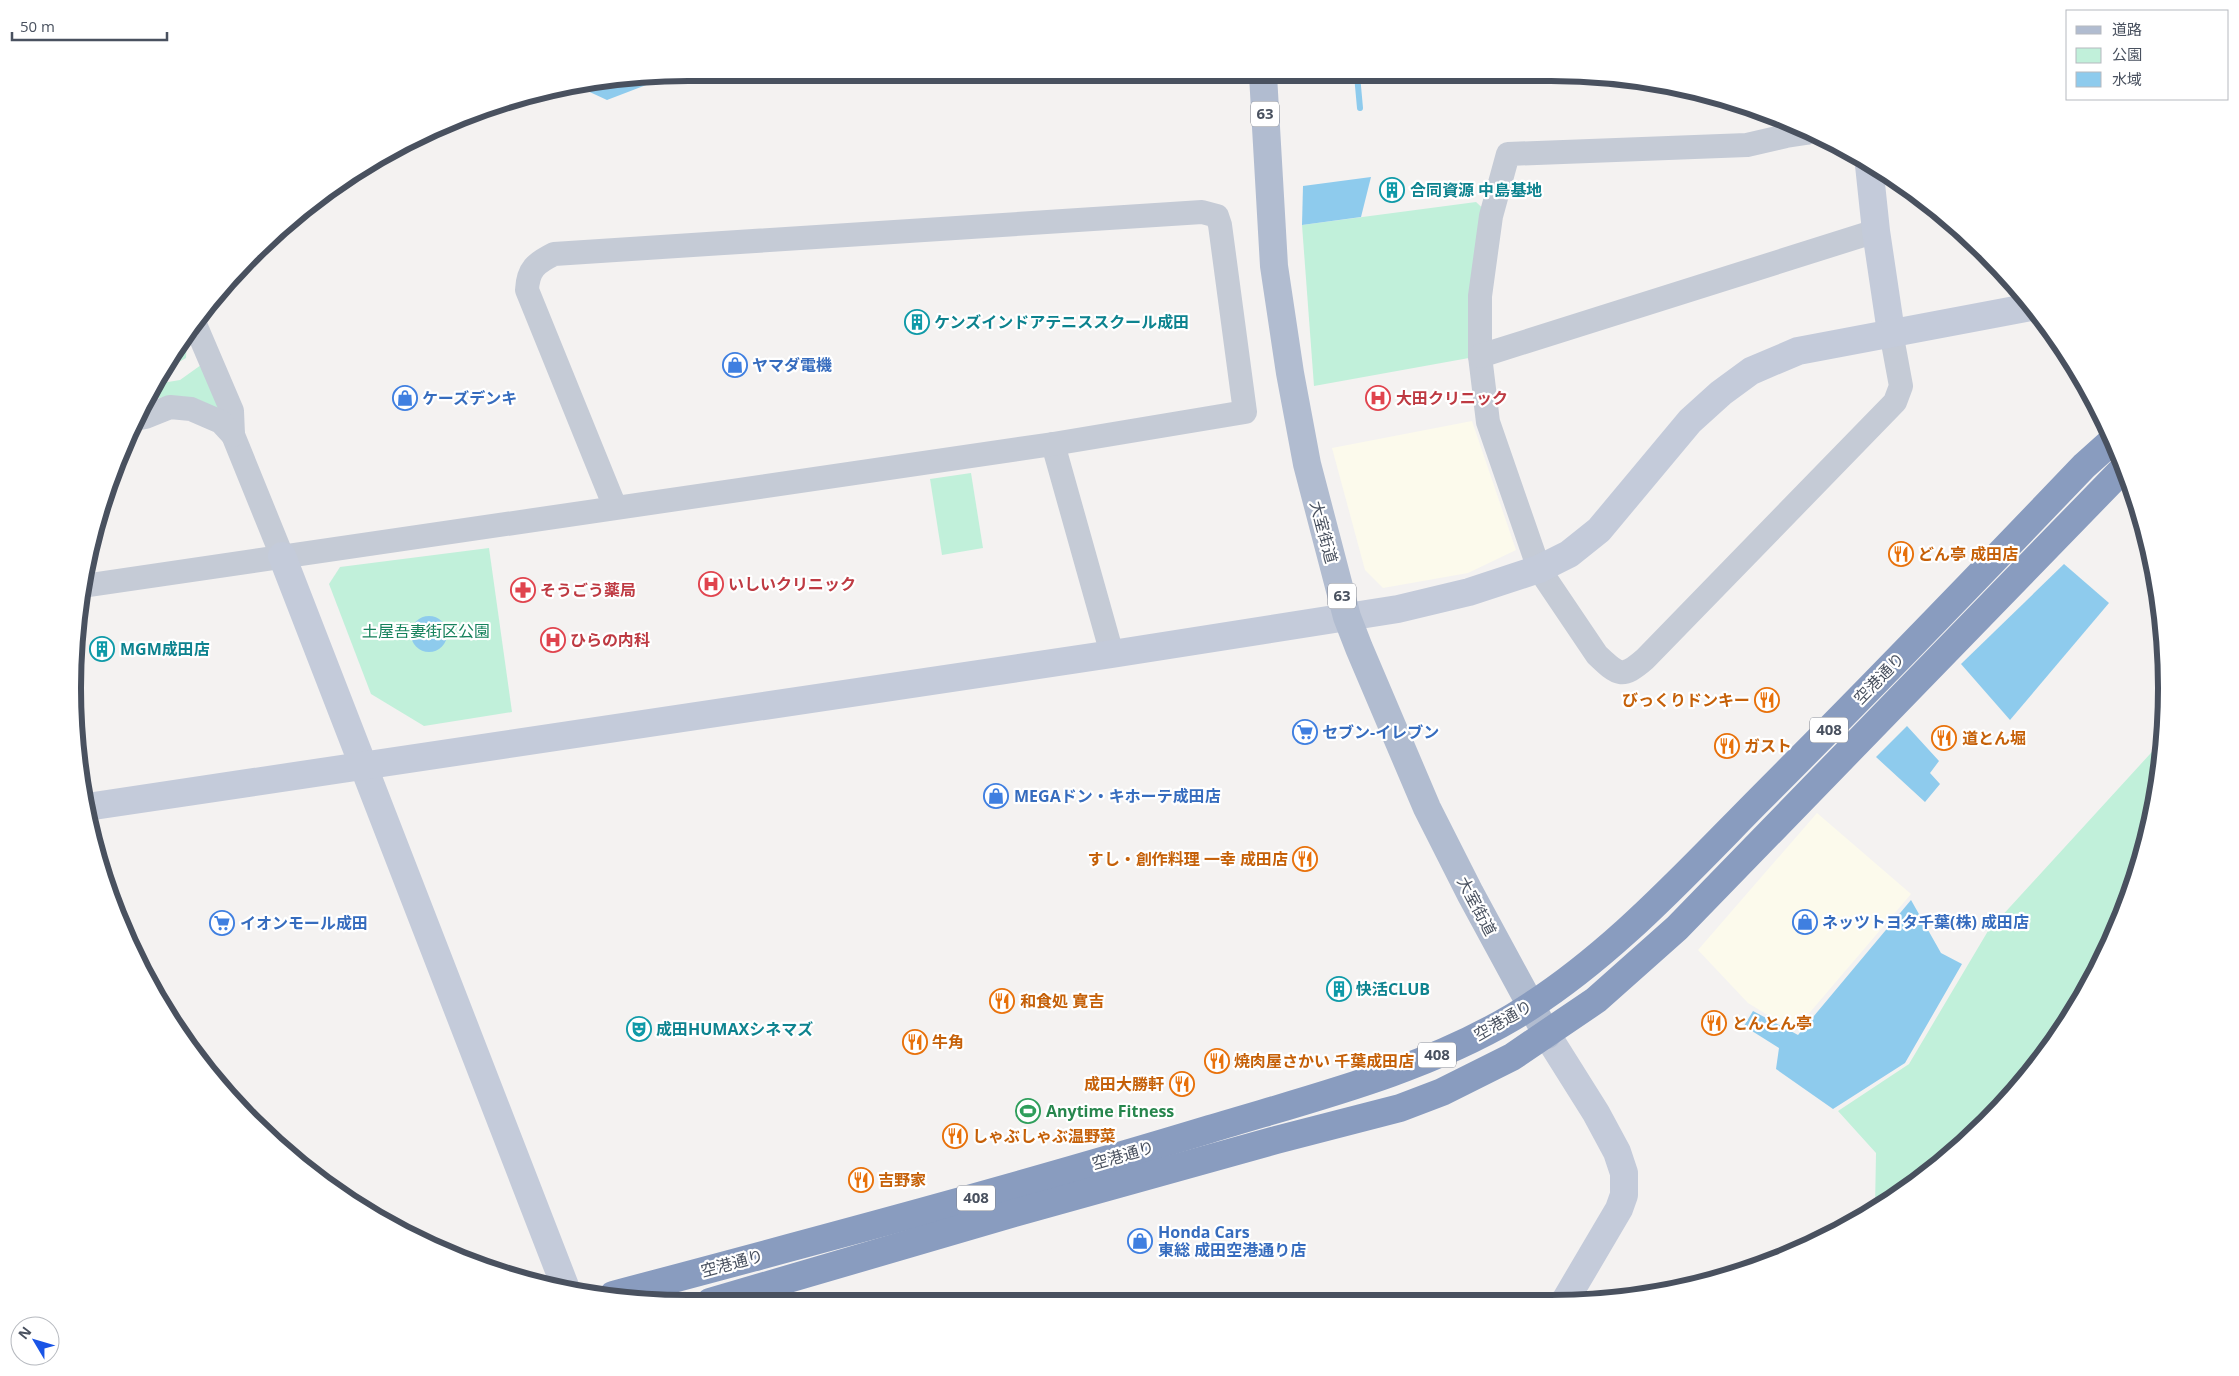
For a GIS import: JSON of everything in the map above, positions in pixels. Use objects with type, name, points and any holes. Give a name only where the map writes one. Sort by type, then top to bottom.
[{"type":"highway","name":"空港通り","points":[[627,1291],[969,1200],[1336,1091],[1438,1054],[1506,1021],[1598,956],[1630,928],[1799,760],[2084,466],[2107,445]]},
{"type":"highway","name":"空港通り","points":[[734,1295],[1014,1213],[1276,1140],[1400,1108],[1442,1092],[1512,1057],[1596,1000],[1677,928],[2119,474]]},
{"type":"main road","name":"大室街道","points":[[1263,81],[1274,266],[1290,373],[1306,464],[1347,617],[1362,657],[1427,808],[1546,1035]]},
{"type":"street","points":[[1799,135],[1747,145],[1508,154],[1491,216],[1480,296],[1480,356],[1488,422],[1539,569],[1597,655],[1618,672],[1630,672],[1895,402],[1902,386],[1891,332],[1876,231],[1870,173]]},
{"type":"street","points":[[90,585],[1053,444],[1245,412],[1220,225],[1217,216],[1202,212],[554,254],[539,262],[528,276],[527,290],[615,507]]},
{"type":"street","points":[[1480,356],[1876,231]]},
{"type":"street","points":[[93,806],[1112,654],[1347,617],[1469,592],[1539,569],[1569,554],[1599,530],[1690,421],[1720,393],[1751,371],[1798,351],[1891,332],[2024,309]]},
{"type":"street","points":[[198,332],[232,412],[233,435],[364,766],[563,1281]]},
{"type":"street","points":[[146,417],[170,407],[191,409],[221,422],[233,435]]},
{"type":"street","points":[[1053,444],[1112,654]]},
{"type":"street","points":[[1546,1035],[1596,1112],[1617,1152],[1624,1172],[1624,1195],[1619,1209],[1568,1294]]},
{"type":"shaded area","points":[[1472,421],[1516,550],[1468,573],[1383,588],[1365,570],[1332,448]]},
{"type":"shaded area","name":"ネッツトヨタ千葉(株) 成田店","points":[[1817,813],[1911,894],[1794,1031],[1748,1003],[1698,950]]},
{"type":"green space","points":[[1476,202],[1491,216],[1480,356],[1314,386],[1302,225]]},
{"type":"green space","points":[[186,348],[186,358],[176,363]]},
{"type":"green space","points":[[201,365],[223,408],[216,410],[200,400],[191,398],[156,398],[164,383],[180,380]]},
{"type":"green space","points":[[971,473],[983,548],[942,555],[930,479]]},
{"type":"green space","name":"土屋吾妻街区公園","points":[[489,548],[512,712],[424,726],[371,694],[329,584],[340,567]]},
{"type":"green space","points":[[2154,749],[2146,806],[2126,883],[2112,920],[2095,956],[2055,1025],[2007,1088],[1980,1117],[1920,1169],[1875,1200],[1876,1153],[1838,1111],[1909,1064],[1988,931]]},
{"type":"water","points":[[652,83],[607,100],[586,90],[609,86]]},
{"type":"water","points":[[1371,177],[1361,217],[1302,225],[1303,186]]},
{"type":"water","points":[[2064,564],[2109,603],[2010,720],[1961,664]]},
{"type":"water","points":[[429,616],[441,622],[447,634],[441,646],[429,652],[417,646],[411,634],[417,622]]},
{"type":"water","points":[[1907,726],[1939,761],[1930,773],[1940,784],[1925,802],[1876,757]]},
{"type":"water","points":[[1911,900],[1941,953],[1962,964],[1905,1063],[1833,1109],[1776,1069],[1779,1048],[1744,1026],[1753,1011],[1798,1035]]},
{"type":"waterway","points":[[1358,81],[1360,108]]},
{"type":"place","name":"合同資源 中島基地","points":[[1392,190]]},
{"type":"place","name":"ケンズインドアテニススクール成田","points":[[917,322]]},
{"type":"place","name":"ヤマダ電機","points":[[735,365]]},
{"type":"place","name":"ケーズデンキ","points":[[405,398]]},
{"type":"place","name":"大田クリニック","points":[[1378,398]]},
{"type":"place","name":"どん亭 成田店","points":[[1901,554]]},
{"type":"place","name":"いしいクリニック","points":[[711,584]]},
{"type":"place","name":"そうごう薬局","points":[[523,590]]},
{"type":"place","name":"ひらの内科","points":[[553,640]]},
{"type":"place","name":"MGM成田店","points":[[102,649]]},
{"type":"place","name":"びっくりドンキー","points":[[1767,700]]},
{"type":"place","name":"セブン-イレブン","points":[[1305,732]]},
{"type":"place","name":"道とん堀","points":[[1944,738]]},
{"type":"place","name":"ガスト","points":[[1727,746]]},
{"type":"place","name":"MEGAドン・キホーテ成田店","points":[[996,796]]},
{"type":"place","name":"すし・創作料理 一幸 成田店","points":[[1305,859]]},
{"type":"place","name":"ネッツトヨタ千葉(株) 成田店","points":[[1805,922]]},
{"type":"place","name":"イオンモール成田","points":[[222,923]]},
{"type":"place","name":"快活CLUB","points":[[1339,989]]},
{"type":"place","name":"和食処 寛吉","points":[[1002,1001]]},
{"type":"place","name":"とんとん亭","points":[[1714,1023]]},
{"type":"place","name":"成田HUMAXシネマズ","points":[[639,1029]]},
{"type":"place","name":"牛角","points":[[915,1042]]},
{"type":"place","name":"焼肉屋さかい 千葉成田店","points":[[1217,1061]]},
{"type":"place","name":"成田大勝軒","points":[[1182,1084]]},
{"type":"place","name":"Anytime Fitness","points":[[1028,1111]]},
{"type":"place","name":"しゃぶしゃぶ温野菜","points":[[955,1136]]},
{"type":"place","name":"吉野家","points":[[861,1180]]},
{"type":"place","name":"Honda Cars 東総 成田空港通り店","points":[[1140,1241]]}]
